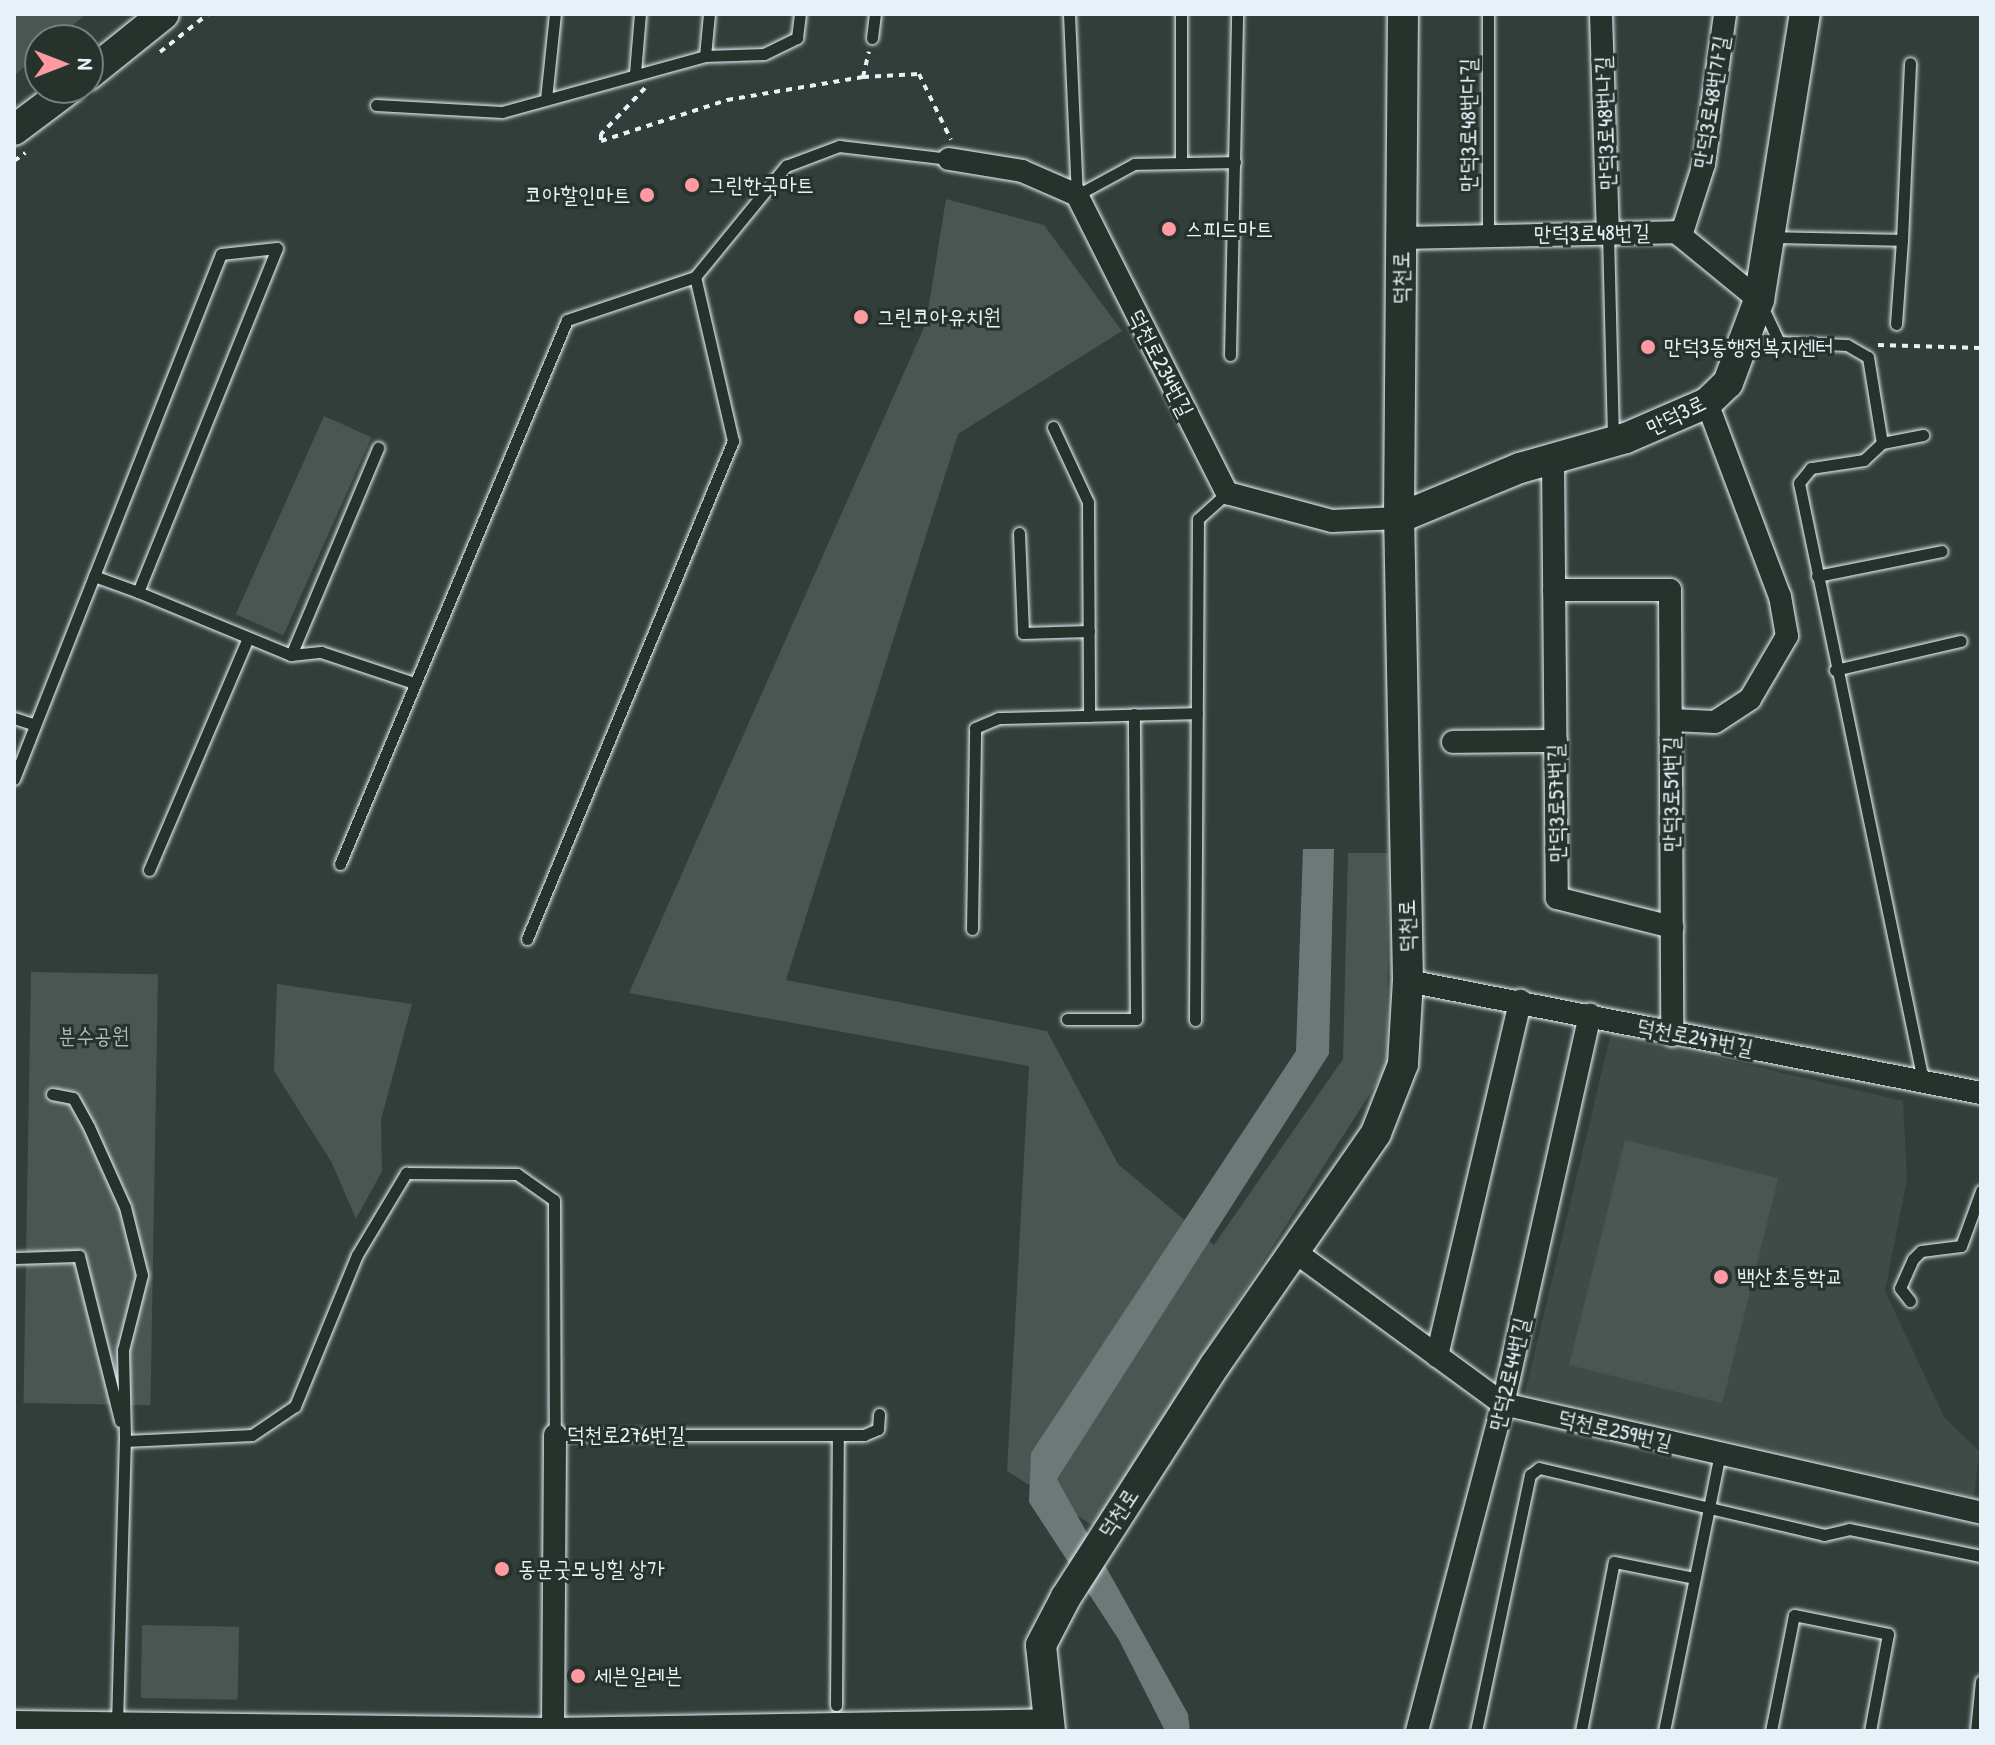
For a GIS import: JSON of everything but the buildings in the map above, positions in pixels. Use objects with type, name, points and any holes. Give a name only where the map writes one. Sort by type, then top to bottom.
[{"type":"main road","points":[[104,62],[164,14]]},
{"type":"main road","name":"덕천로","points":[[1048,1725],[1041,1645],[1066,1597],[1109,1524],[1376,1133],[1403,1064],[1408,981],[1399,518],[1403,14]]},
{"type":"main road","name":"만덕3로","points":[[1399,518],[1553,459],[1613,442],[1707,403],[1728,383],[1759,300],[1805,14]]},
{"type":"main road","points":[[14,130],[49,104]]},
{"type":"street","name":"만덕3로48번나길","points":[[1601,14],[1608,233]]},
{"type":"street","name":"만덕3로48번가길","points":[[1681,236],[1704,164],[1725,14]]},
{"type":"street","points":[[959,161],[1022,171],[1077,195]]},
{"type":"street","name":"덕천로234번길","points":[[1077,195],[1227,493]]},
{"type":"street","name":"만덕3로48번길","points":[[1401,238],[1608,233],[1681,236],[1759,300]]},
{"type":"street","name":"만덕3로51번길","points":[[1672,1035],[1671,720],[1715,722],[1750,699],[1787,636],[1780,597],[1707,403]]},
{"type":"street","name":"만덕3로57번길","points":[[1553,459],[1557,898],[1672,927]]},
{"type":"street","points":[[1227,493],[1332,521],[1399,518]]},
{"type":"street","points":[[1554,590],[1670,590],[1671,720]]},
{"type":"street","points":[[1453,742],[1556,741]]},
{"type":"street","name":"덕천로247번길","points":[[1408,981],[1981,1093]]},
{"type":"street","points":[[1437,1356],[1520,1001]]},
{"type":"street","name":"만덕2로44번길","points":[[1417,1731],[1503,1404],[1590,1015]]},
{"type":"street","name":"덕천로259번길","points":[[1294,1251],[1503,1404],[1981,1513]]},
{"type":"street","name":"덕천로276번길","points":[[553,1730],[555,1435]]},
{"type":"street","points":[[14,1722],[117,1726],[553,1730],[1048,1725]]},
{"type":"lane","points":[[546,99],[555,14]]},
{"type":"lane","points":[[635,73],[640,14]]},
{"type":"lane","points":[[705,56],[709,14]]},
{"type":"lane","points":[[376,105],[502,112],[705,56],[764,54],[797,38],[800,14]]},
{"type":"lane","points":[[872,38],[875,14]]},
{"type":"lane","points":[[1069,14],[1077,195],[1134,164],[1235,162]]},
{"type":"lane","points":[[1181,14],[1181,162]]},
{"type":"lane","points":[[1230,355],[1237,14]]},
{"type":"lane","name":"만덕3로48번다길","points":[[1488,14],[1488,236]]},
{"type":"lane","points":[[1896,324],[1910,63]]},
{"type":"lane","points":[[340,864],[567,320],[695,277],[786,166],[839,146],[959,161]]},
{"type":"lane","points":[[1608,233],[1613,442]]},
{"type":"lane","points":[[1771,237],[1902,240]]},
{"type":"lane","points":[[14,779],[221,254],[277,248],[138,592]]},
{"type":"lane","points":[[527,939],[733,441],[695,277]]},
{"type":"lane","points":[[1759,300],[1779,342],[1847,345],[1868,357],[1882,443]]},
{"type":"lane","points":[[1053,427],[1088,502],[1089,716]]},
{"type":"lane","points":[[1923,435],[1882,443],[1864,460],[1811,468],[1799,483],[1835,670],[1923,1080]]},
{"type":"lane","points":[[291,655],[378,448]]},
{"type":"lane","points":[[1195,1020],[1198,519],[1227,493]]},
{"type":"lane","points":[[1019,533],[1023,633],[1089,631]]},
{"type":"lane","points":[[1817,576],[1942,551]]},
{"type":"lane","points":[[94,576],[291,655],[321,652],[414,683]]},
{"type":"lane","points":[[149,870],[248,638]]},
{"type":"lane","points":[[1835,670],[1961,641]]},
{"type":"lane","points":[[972,929],[975,728],[998,718],[1197,713]]},
{"type":"lane","points":[[1067,1019],[1136,1019],[1134,714]]},
{"type":"lane","points":[[14,718],[35,725]]},
{"type":"lane","points":[[52,1094],[73,1098],[89,1127],[125,1207],[142,1275],[123,1350],[125,1441],[117,1726]]},
{"type":"lane","points":[[125,1441],[252,1435],[295,1406],[357,1255],[406,1173],[517,1174],[554,1200],[555,1435]]},
{"type":"lane","points":[[1910,1301],[1900,1288],[1913,1259],[1921,1251],[1961,1246],[1981,1191]]},
{"type":"lane","points":[[14,1258],[79,1256],[125,1441]]},
{"type":"lane","name":"덕천로276번길","points":[[555,1435],[864,1435],[878,1429],[879,1414]]},
{"type":"lane","points":[[836,1705],[838,1435]]},
{"type":"lane","points":[[1664,1731],[1720,1453]]},
{"type":"lane","points":[[1476,1731],[1530,1475],[1539,1468],[1824,1535],[1849,1529],[1981,1556]]},
{"type":"lane","points":[[1581,1731],[1614,1562],[1694,1578]]},
{"type":"lane","points":[[1771,1731],[1794,1615],[1888,1634],[1870,1731]]},
{"type":"lane","points":[[1976,1731],[1981,1681]]},
{"type":"path","points":[[863,77],[872,38]]},
{"type":"path","points":[[667,65],[601,134],[601,141],[727,100],[863,77],[919,74],[959,161]]},
{"type":"path","points":[[1847,345],[1981,348]]},
{"type":"shaded area","points":[[1303,849],[1334,849],[1329,1054],[1057,1479],[1188,1714],[1190,1731],[1165,1731],[1119,1640],[1029,1502],[1031,1453],[1296,1051]]},
{"type":"shaded area","name":"백산초등학교","points":[[1611,1033],[1903,1101],[1907,1179],[1885,1291],[1944,1417],[1979,1451],[1974,1497],[1525,1393]]},
{"type":"green space","points":[[14,14],[86,14],[74,24],[24,24],[24,67],[14,76]]},
{"type":"green space","points":[[946,199],[1044,225],[1122,331],[958,434],[786,980],[1047,1031],[1118,1164],[1214,1245],[1343,1059],[1348,853],[1388,853],[1387,1067],[1094,1526],[1007,1471],[1029,1066],[629,993],[926,323]]},
{"type":"green space","points":[[324,416],[372,437],[283,635],[236,614]]},
{"type":"green space","name":"분수공원","points":[[31,972],[158,974],[150,1405],[23,1403]]},
{"type":"green space","points":[[277,984],[412,1004],[381,1120],[382,1171],[356,1219],[332,1163],[274,1071]]},
{"type":"green space","points":[[1625,1140],[1778,1178],[1722,1403],[1569,1365]]},
{"type":"green space","points":[[142,1625],[239,1627],[238,1700],[141,1698]]},
{"type":"place","name":"그린한국마트","points":[[692,185]]},
{"type":"place","name":"코아할인마트","points":[[647,195]]},
{"type":"place","name":"스피드마트","points":[[1169,229]]},
{"type":"place","name":"그린코아유치원","points":[[861,317]]},
{"type":"place","name":"만덕3동행정복지센터","points":[[1648,347]]},
{"type":"place","name":"백산초등학교","points":[[1721,1277]]},
{"type":"place","name":"동문굿모닝힐 상가","points":[[502,1569]]},
{"type":"place","name":"세븐일레븐","points":[[578,1676]]}]
